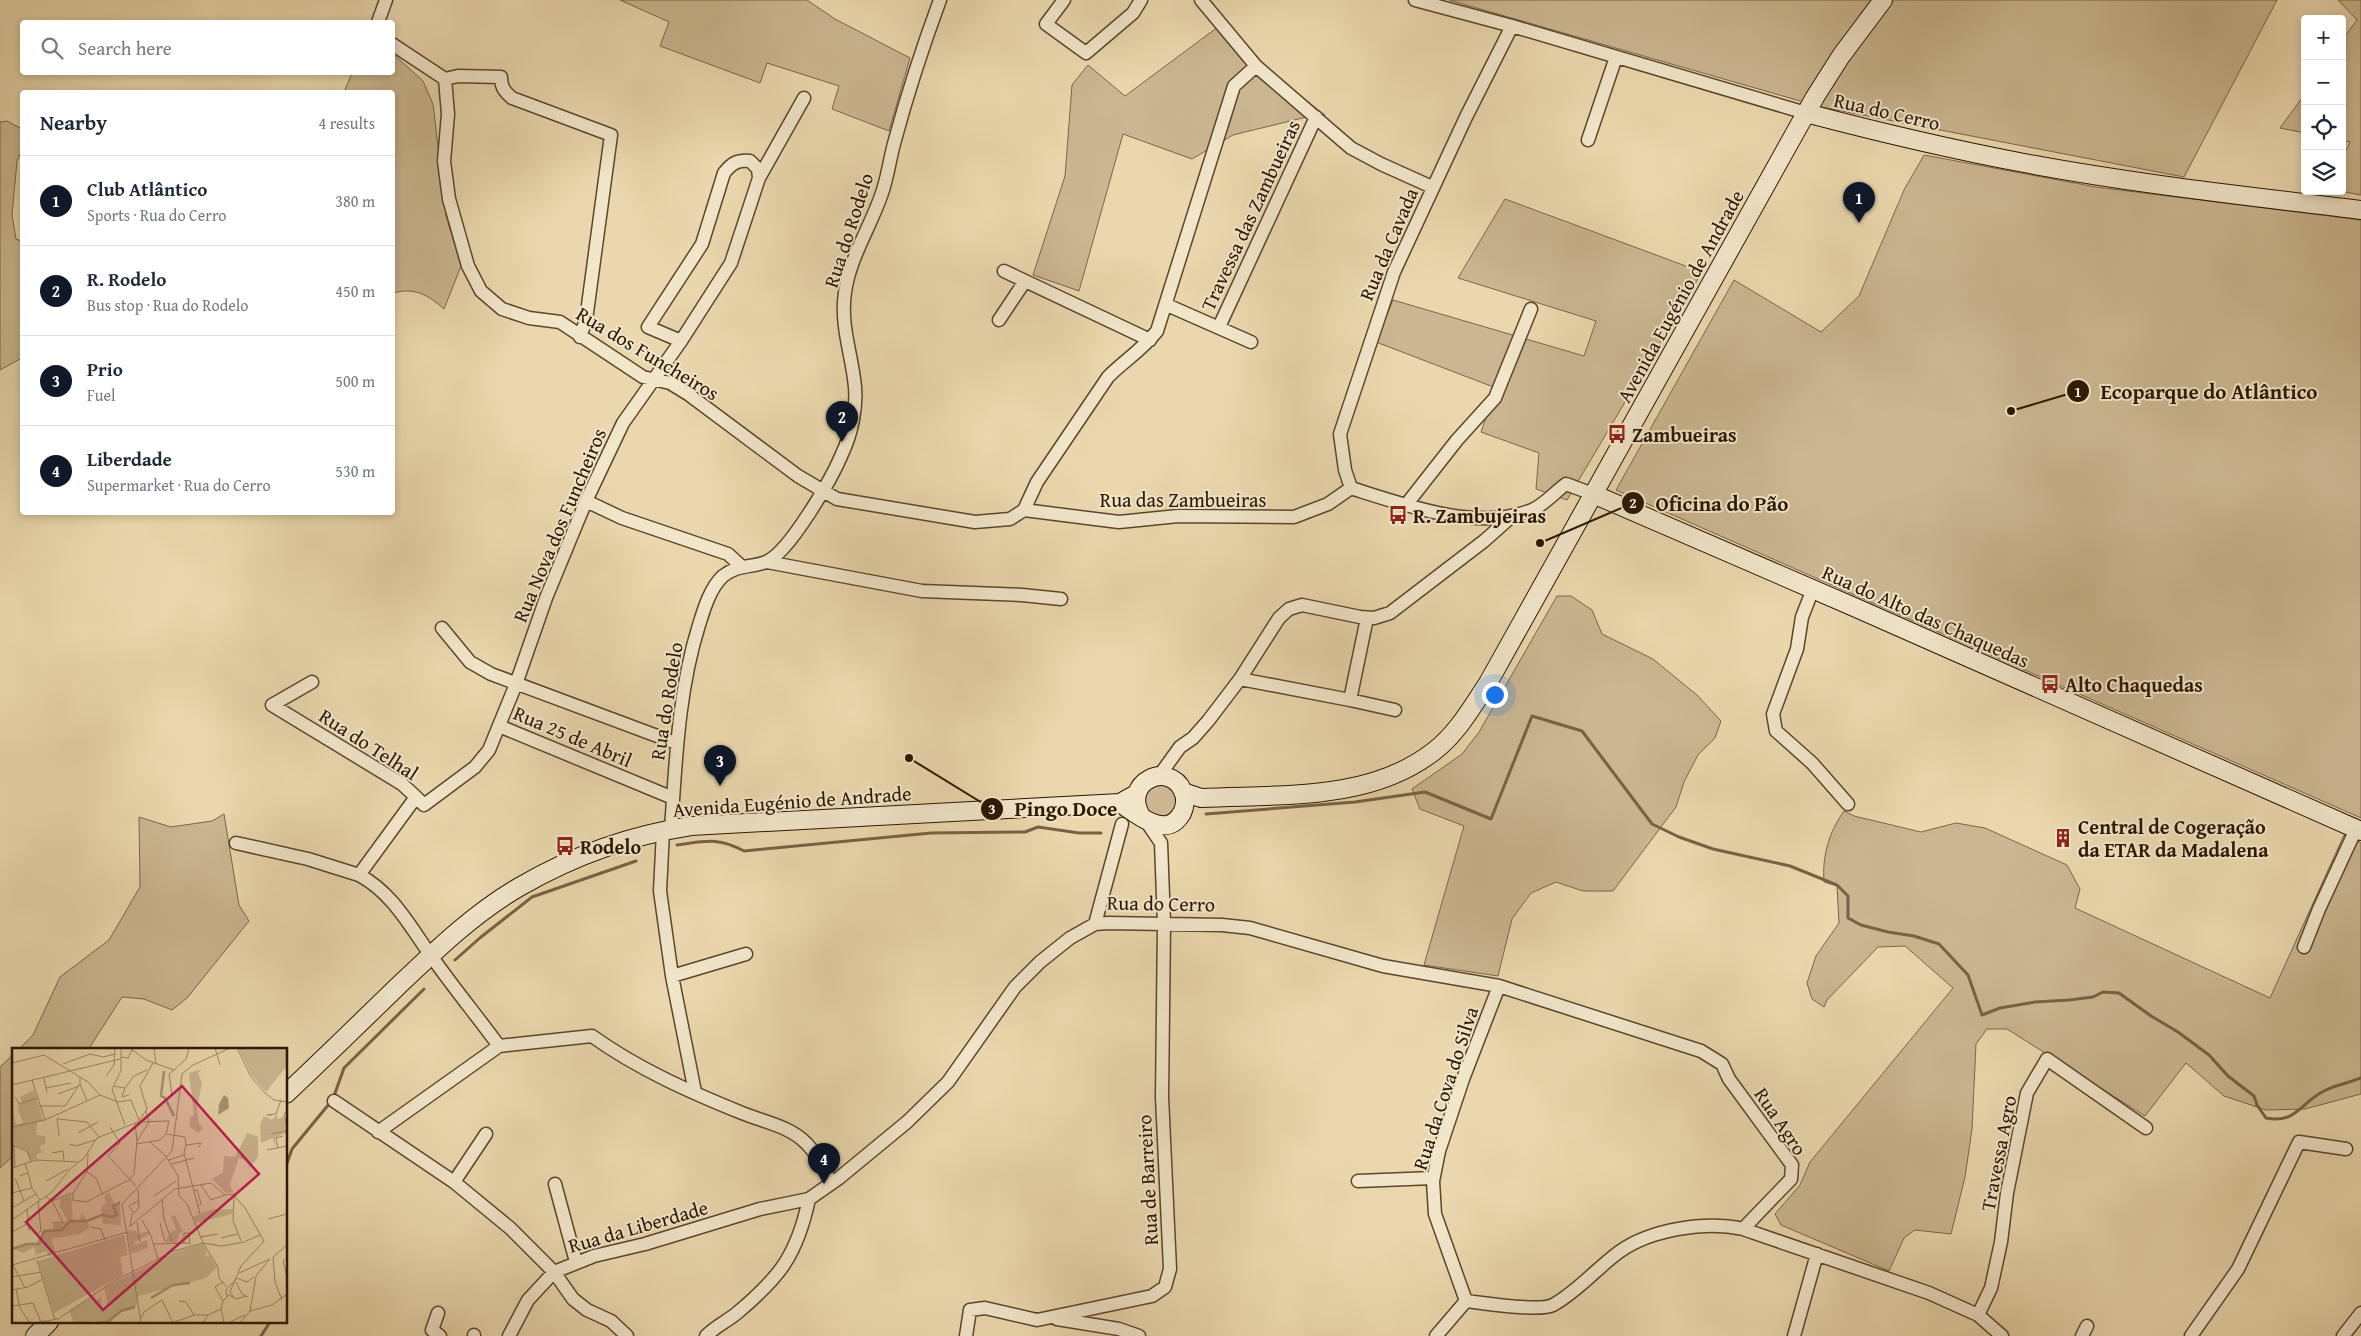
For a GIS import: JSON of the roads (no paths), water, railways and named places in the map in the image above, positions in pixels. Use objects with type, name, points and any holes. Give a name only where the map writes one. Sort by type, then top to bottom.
[{"type":"main road","name":"Avenida Eugénio de Andrade","points":[[288,1092],[430,956],[482,912],[520,886],[576,858],[667,830],[691,826],[1120,803],[1136,794],[1145,781],[1175,795],[1201,798],[1334,791],[1368,785],[1404,771],[1434,751],[1463,722],[1488,683],[1806,113],[1841,56],[1883,0]]},
{"type":"main road","name":"Rua do Cerro","points":[[1806,113],[1885,134],[2024,163],[2150,183],[2361,210]]},
{"type":"main road","name":"Rua do Alto das Chaquedas","points":[[1593,494],[2358,830]]},
{"type":"main road","points":[[1136,794],[1137,809],[1143,819]]},
{"type":"main road","name":"Avenida Eugénio de Andrade","points":[[1120,803],[1143,819],[1161,826],[1175,795]]},
{"type":"main road","points":[[35,1336],[47,1324]]},
{"type":"street","points":[[379,20],[386,0]]},
{"type":"street","name":"Rua do Rodelo","points":[[695,1092],[672,976],[660,891],[667,830],[673,798],[676,743],[689,658],[702,614],[712,591],[723,577],[741,566],[767,562],[776,555],[803,525],[842,454],[853,419],[855,388],[842,319],[845,290],[856,256],[883,192],[894,144],[916,66],[940,0]]},
{"type":"street","points":[[1064,0],[1046,24],[1086,53],[1133,13],[1141,0]]},
{"type":"street","points":[[1201,0],[1256,66],[1351,148],[1432,187]]},
{"type":"street","name":"Rua do Cerro","points":[[1415,0],[1512,26],[1806,113]]},
{"type":"street","name":"Rua da Cavada","points":[[1351,488],[1345,470],[1340,434],[1394,272],[1466,116],[1512,26]]},
{"type":"street","points":[[395,46],[446,79],[458,76],[501,76],[501,86],[512,98],[611,135],[586,320],[580,337]]},
{"type":"street","points":[[1588,140],[1616,57]]},
{"type":"street","points":[[1167,305],[1234,86],[1256,66]]},
{"type":"street","name":"Rua dos Funcheiros","points":[[446,79],[448,114],[444,161],[449,199],[463,251],[481,291],[502,309],[530,318],[560,322],[643,377],[670,383],[688,394],[761,450],[821,490]]},
{"type":"street","name":"Rua Nova dos Funcheiros","points":[[516,684],[546,598],[586,501],[623,423],[681,341],[731,263],[759,178],[804,98]]},
{"type":"street","name":"Travessa das Zambueiras","points":[[1218,327],[1316,118]]},
{"type":"street","points":[[681,341],[648,327],[702,244],[724,173],[732,164],[740,160],[750,161],[758,169],[759,178]]},
{"type":"street","points":[[1004,271],[1150,340]]},
{"type":"street","points":[[999,320],[1025,281]]},
{"type":"street","name":"Travessa das Zambueiras","points":[[1024,510],[1037,482],[1108,377],[1122,362],[1142,349],[1150,340],[1157,331],[1167,305],[1252,342]]},
{"type":"street","points":[[1406,505],[1457,440],[1495,398],[1531,309]]},
{"type":"street","name":"Rua do Alto das Chaquedas","points":[[1510,517],[1534,509],[1566,484],[1593,494]]},
{"type":"street","points":[[1351,488],[1441,514],[1485,518],[1510,517]]},
{"type":"street","name":"Rua das Zambueiras","points":[[1024,510],[1119,522],[1178,516],[1260,519],[1294,517],[1328,504],[1351,488]]},
{"type":"street","points":[[821,490],[837,500],[975,522],[1010,519],[1024,510]]},
{"type":"street","points":[[586,501],[622,518],[728,554],[741,566]]},
{"type":"street","points":[[1161,843],[1175,795],[1172,758],[1180,747],[1193,738],[1240,679],[1279,618],[1289,609],[1302,605],[1367,618],[1374,618],[1397,608],[1484,541],[1510,517]]},
{"type":"street","points":[[767,562],[922,591],[1022,595],[1061,599]]},
{"type":"street","points":[[1813,589],[1802,617],[1797,649],[1773,714],[1776,731],[1812,763],[1848,804]]},
{"type":"street","points":[[1350,700],[1367,618]]},
{"type":"street","points":[[442,628],[470,662],[516,684],[676,743]]},
{"type":"street","points":[[1240,679],[1395,710]]},
{"type":"street","name":"Rua do Telhal","points":[[312,682],[272,705],[402,784],[416,797],[359,875]]},
{"type":"street","name":"Rua 25 de Abril","points":[[516,684],[499,726],[673,798]]},
{"type":"street","points":[[416,797],[424,805],[476,767],[489,750],[499,726]]},
{"type":"street","points":[[1143,819],[1161,843]]},
{"type":"street","points":[[1095,924],[1122,824]]},
{"type":"street","name":"Rua do Alto das Chaquedas","points":[[2304,947],[2318,909],[2358,830]]},
{"type":"street","points":[[236,842],[308,859],[359,875],[370,881],[402,912],[430,956],[499,1046]]},
{"type":"street","name":"Rua de Barreiro","points":[[966,1336],[970,1310],[985,1308],[1037,1320],[1152,1296],[1165,1287],[1170,1269],[1162,1097],[1164,923],[1161,843]]},
{"type":"street","name":"Rua do Cerro","points":[[809,1199],[907,1122],[948,1082],[1015,987],[1070,938],[1095,924],[1164,923],[1250,928],[1383,966],[1499,986]]},
{"type":"street","points":[[672,976],[746,954]]},
{"type":"street","name":"Rua da Cova do Silva","points":[[1466,1301],[1435,1214],[1433,1178],[1439,1152],[1463,1079],[1499,986]]},
{"type":"street","name":"Rua Agro","points":[[1499,986],[1701,1051],[1722,1064],[1730,1079],[1792,1165],[1791,1179],[1743,1229]]},
{"type":"street","points":[[378,1132],[499,1046],[592,1036],[616,1053],[649,1072],[742,1113],[785,1128],[807,1143],[822,1164],[831,1183]]},
{"type":"street","name":"Travessa Agro","points":[[1978,1315],[1991,1288],[2026,1093],[2047,1059],[2146,1128]]},
{"type":"street","points":[[334,1101],[454,1182],[510,1228],[554,1272],[573,1299],[587,1310],[610,1321],[627,1336]]},
{"type":"street","points":[[454,1182],[486,1134]]},
{"type":"street","points":[[2191,1336],[2238,1269],[2265,1209],[2299,1142],[2346,1149]]},
{"type":"street","points":[[1358,1181],[1433,1178]]},
{"type":"street","points":[[555,1184],[576,1262]]},
{"type":"street","points":[[706,1336],[716,1326],[730,1319],[756,1297],[776,1276],[791,1256],[803,1228],[809,1199]]},
{"type":"street","name":"Rua da Liberdade","points":[[509,1336],[528,1300],[554,1272],[576,1262],[760,1209],[809,1199]]},
{"type":"street","points":[[1436,1336],[1466,1301],[1534,1308],[1552,1305],[1620,1251],[1640,1241],[1688,1226],[1722,1225],[1743,1229],[1929,1293],[1978,1315],[2002,1336]]},
{"type":"street","points":[[1794,1336],[1817,1254]]},
{"type":"street","points":[[438,1313],[432,1330],[440,1336]]},
{"type":"street","points":[[2344,1336],[2361,1313]]},
{"type":"street","points":[[1051,1317],[1060,1320],[1087,1322],[1119,1329],[1139,1336]]},
{"type":"waterway","points":[[1206,814],[1355,802],[1425,792],[1491,819],[1532,716],[1582,731],[1652,824],[1679,837],[1713,849],[1790,866],[1837,885],[1848,896],[1848,918],[1861,925],[1914,936],[1939,944],[1968,975],[1982,1015],[2000,1008],[2035,1002],[2093,997],[2103,992],[2119,993],[2209,1055],[2228,1076],[2254,1096],[2257,1105],[2266,1118],[2284,1118],[2324,1091],[2361,1078]]},
{"type":"waterway","points":[[677,845],[712,841],[727,844],[744,851],[931,833],[1025,832],[1038,827],[1079,833],[1101,833]]},
{"type":"waterway","points":[[455,960],[532,897],[636,861]]},
{"type":"waterway","points":[[334,1096],[344,1068],[424,989]]},
{"type":"waterway","points":[[288,1160],[292,1149],[329,1104]]},
{"type":"waterway","points":[[261,1336],[269,1324]]},
{"type":"place","name":"Club Atlântico","points":[[1859,223]]},
{"type":"place","name":"Ecoparque do Atlântico","points":[[2011,411]]},
{"type":"place","name":"Zambueiras","points":[[1617,434]]},
{"type":"place","name":"R. Rodelo","points":[[842,442]]},
{"type":"place","name":"R. Zambujeiras","points":[[1398,515]]},
{"type":"place","name":"Oficina do Pão","points":[[1540,543]]},
{"type":"place","name":"Alto Chaquedas","points":[[2050,684]]},
{"type":"place","name":"Pingo Doce","points":[[909,758]]},
{"type":"place","name":"Prio","points":[[720,786]]},
{"type":"place","name":"Central de Cogeração da ETAR da Madalena","points":[[2063,838]]},
{"type":"place","name":"Rodelo","points":[[565,846]]},
{"type":"place","name":"Liberdade","points":[[824,1184]]}]
